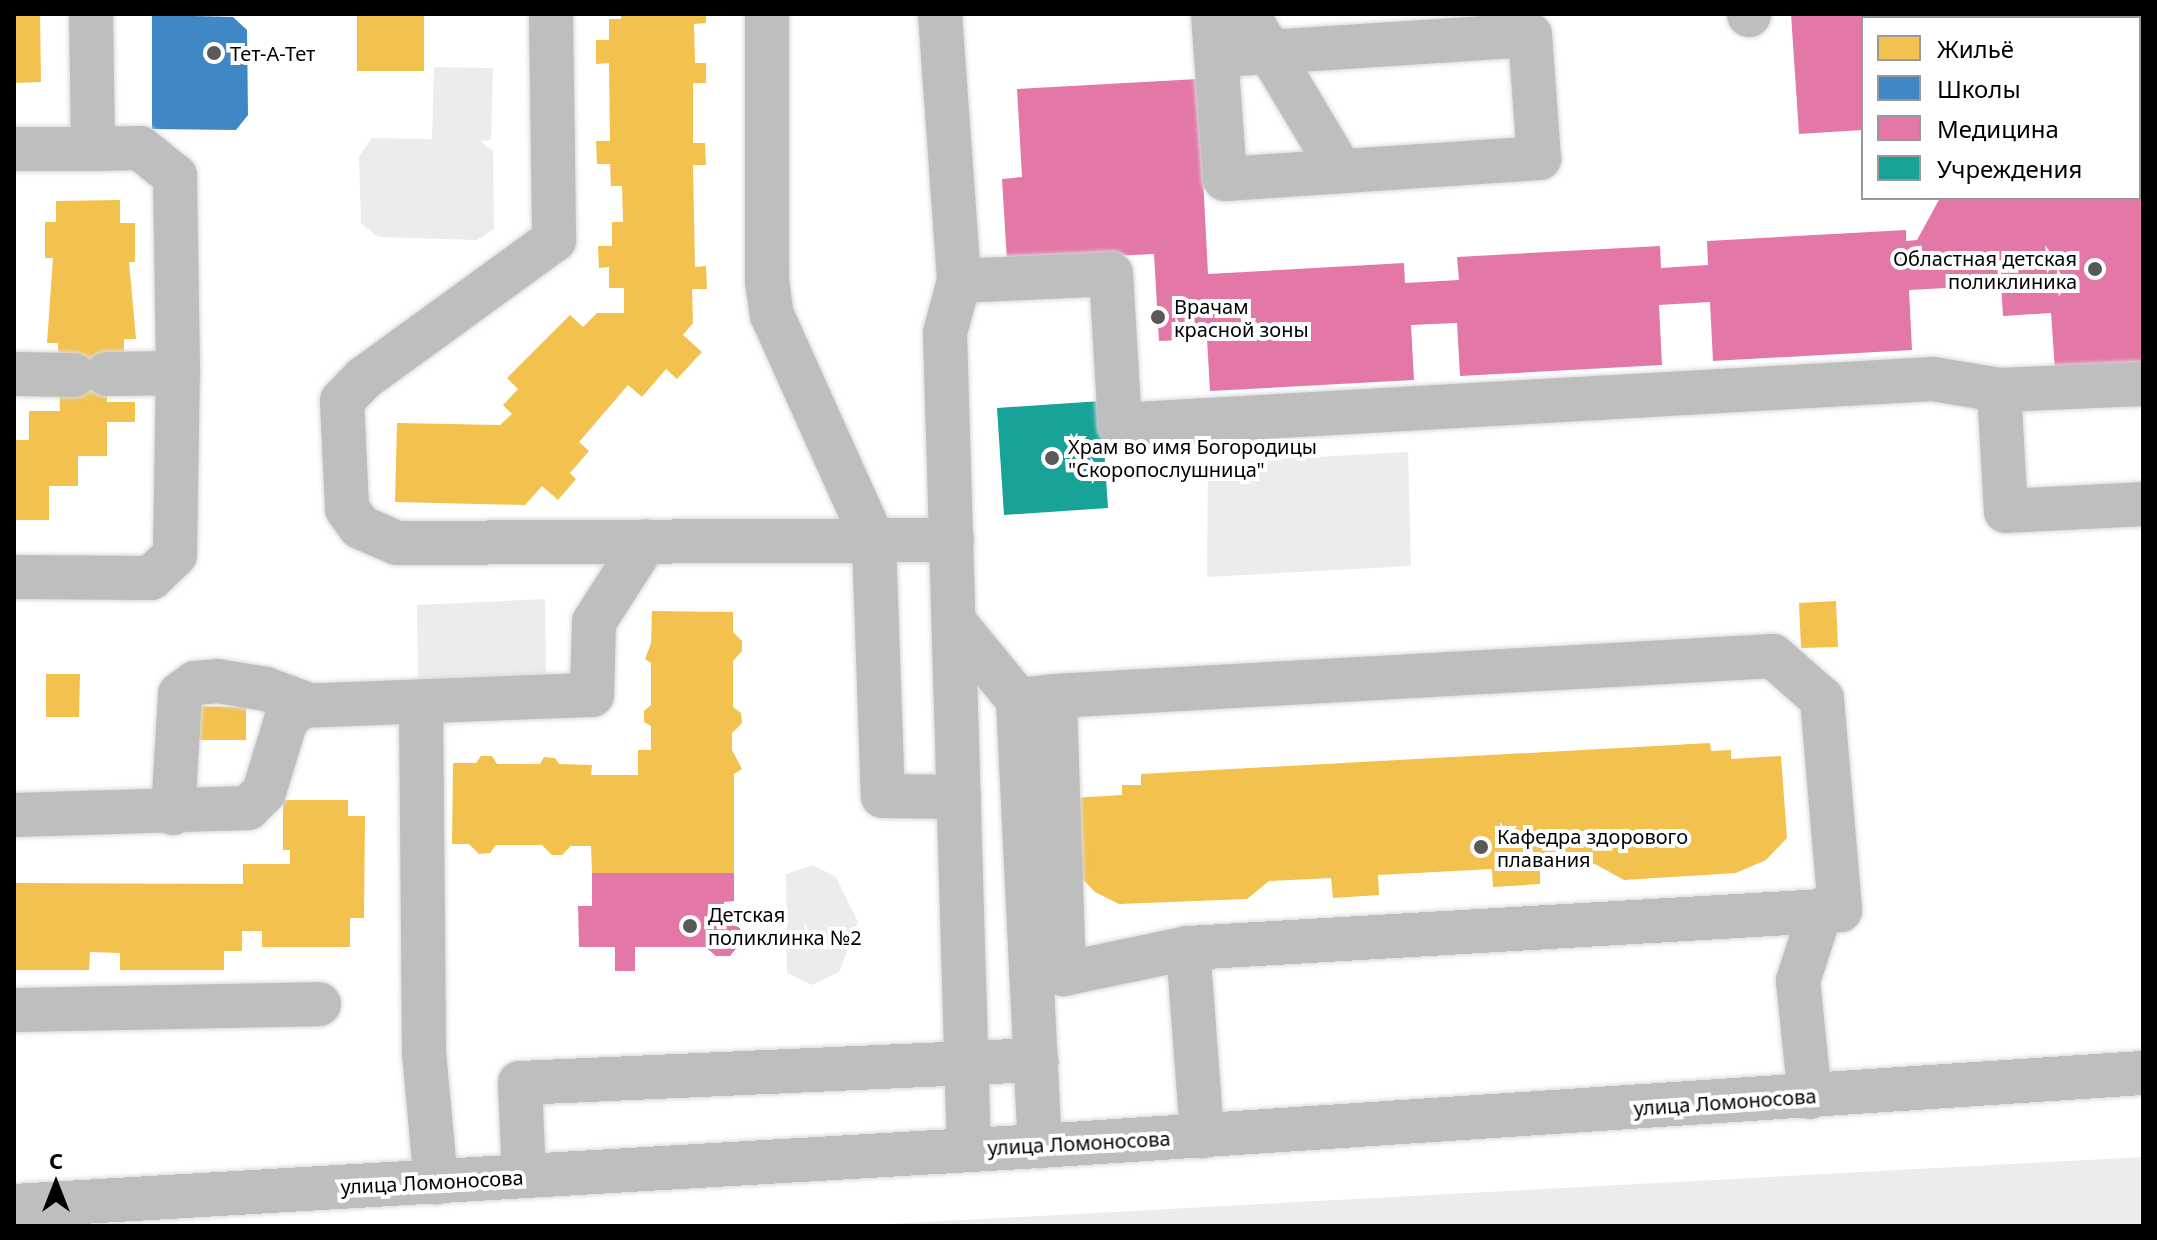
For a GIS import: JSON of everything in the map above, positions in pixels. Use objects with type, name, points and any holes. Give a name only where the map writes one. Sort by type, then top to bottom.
[{"type":"main road","points":[[91,14],[93,149]]},
{"type":"main road","points":[[551,14],[554,240],[363,379],[342,401],[347,509],[360,527],[397,543],[952,540]]},
{"type":"main road","points":[[767,14],[767,281],[772,315],[874,542],[883,796],[959,797]]},
{"type":"main road","points":[[940,14],[959,281],[945,333],[969,1150]]},
{"type":"main road","points":[[1247,14],[1341,171]]},
{"type":"main road","points":[[1215,35],[1271,52],[1530,35],[1539,158],[1225,179],[1215,35]]},
{"type":"main road","points":[[14,149],[140,148],[175,176],[178,373],[175,555],[151,578],[14,577]]},
{"type":"main road","points":[[959,281],[1111,274],[1120,425],[1933,379],[1999,390],[2143,384]]},
{"type":"main road","points":[[14,374],[178,373]]},
{"type":"main road","points":[[1999,390],[2006,511],[2143,504]]},
{"type":"main road","points":[[173,813],[180,694],[195,683],[217,681],[266,689],[309,705],[592,695],[594,622],[646,541]]},
{"type":"main road","points":[[954,622],[1037,698],[1064,974],[1188,948],[1840,910],[1822,699],[1773,656],[1037,698]]},
{"type":"main road","points":[[1037,698],[1036,1060],[1040,1146]]},
{"type":"main road","points":[[421,703],[424,1053],[436,1182]]},
{"type":"main road","points":[[14,815],[217,812],[248,808],[259,800],[286,720],[309,705]]},
{"type":"main road","points":[[1810,1097],[1798,981],[1821,910]]},
{"type":"main road","points":[[1188,948],[1202,1136]]},
{"type":"main road","points":[[14,1010],[319,1004]]},
{"type":"main road","points":[[524,1176],[520,1083],[1036,1060]]},
{"type":"main road","name":"улица Ломоносова","points":[[14,1206],[1202,1136],[2143,1073]]},
{"type":"shaded area","points":[[434,67],[493,68],[491,140],[480,141],[493,151],[494,229],[477,240],[378,237],[361,223],[359,156],[372,138],[432,139]]},
{"type":"shaded area","points":[[1408,452],[1411,566],[1207,577],[1208,463]]},
{"type":"shaded area","points":[[545,599],[546,679],[418,684],[417,605]]},
{"type":"shaded area","points":[[813,865],[836,877],[858,922],[839,972],[812,985],[787,973],[786,874]]},
{"type":"shaded area","points":[[2143,1157],[2143,1226],[851,1226]]},
{"type":"building: Жильё","points":[[14,14],[40,14],[41,82],[14,83]]},
{"type":"building: Жильё","points":[[357,14],[424,14],[424,71],[357,71]]},
{"type":"building: Жильё","points":[[621,14],[706,14],[706,23],[694,24],[695,63],[706,63],[706,83],[693,83],[693,143],[705,143],[706,165],[693,165],[695,267],[706,266],[707,289],[692,289],[693,323],[683,335],[702,352],[677,379],[666,369],[642,397],[628,385],[579,442],[589,451],[570,473],[576,479],[558,500],[542,486],[525,505],[395,502],[397,423],[500,425],[512,414],[503,405],[518,389],[507,378],[570,315],[583,327],[597,313],[624,313],[624,288],[609,288],[609,267],[599,268],[598,246],[612,246],[612,222],[623,222],[622,186],[611,186],[610,164],[597,164],[596,141],[610,141],[609,63],[596,64],[596,40],[609,40],[609,19],[621,19]]},
{"type":"building: Жильё","points":[[120,200],[120,223],[135,223],[135,262],[129,262],[136,339],[124,339],[124,361],[107,361],[107,402],[135,402],[135,422],[107,422],[107,456],[78,456],[78,486],[49,486],[49,520],[14,520],[14,440],[29,440],[29,411],[60,411],[58,343],[47,343],[53,258],[45,258],[45,222],[56,222],[56,201]]},
{"type":"building: Жильё","points":[[1836,601],[1838,647],[1801,648],[1799,603]]},
{"type":"building: Жильё","points":[[652,611],[733,612],[733,632],[742,641],[742,651],[733,661],[733,707],[741,713],[742,723],[732,733],[732,750],[742,769],[734,774],[734,873],[592,873],[591,846],[571,846],[562,855],[552,855],[542,845],[496,845],[490,853],[479,854],[469,844],[452,844],[453,763],[476,763],[481,756],[492,756],[497,764],[540,764],[544,757],[555,758],[559,764],[592,765],[591,775],[638,775],[638,750],[651,750],[651,726],[644,722],[644,711],[651,705],[651,663],[645,659],[651,643]]},
{"type":"building: Жильё","points":[[46,674],[80,674],[79,717],[46,717]]},
{"type":"building: Жильё","points":[[184,706],[246,707],[246,740],[184,740]]},
{"type":"building: Жильё","points":[[1710,743],[1711,751],[1731,750],[1731,759],[1781,756],[1787,838],[1766,860],[1736,873],[1624,880],[1595,864],[1540,866],[1540,884],[1493,887],[1492,869],[1378,875],[1379,895],[1333,898],[1331,878],[1269,881],[1247,899],[1119,904],[1095,892],[1076,872],[1072,798],[1122,795],[1122,785],[1141,785],[1141,774]]},
{"type":"building: Жильё","points":[[283,800],[348,800],[348,816],[365,816],[364,918],[350,918],[350,947],[262,947],[262,931],[242,931],[242,951],[224,951],[224,970],[120,970],[120,953],[90,952],[89,970],[14,970],[14,883],[243,884],[243,864],[290,864],[290,850],[283,850]]},
{"type":"building: Школы","points":[[152,15],[233,17],[247,30],[248,115],[236,130],[152,129]]},
{"type":"building: Медицина","points":[[1791,14],[1888,14],[1861,16],[1861,130],[1799,134]]},
{"type":"building: Медицина","points":[[1955,14],[2095,14],[2095,16]]},
{"type":"building: Медицина","points":[[1198,79],[1208,274],[1404,263],[1405,283],[1459,280],[1457,257],[1660,246],[1661,268],[1708,265],[1707,241],[1906,230],[1906,241],[1917,240],[1939,200],[2141,200],[2143,180],[2143,366],[2055,371],[2051,313],[2003,316],[2001,285],[1909,290],[1912,350],[1713,361],[1710,302],[1659,305],[1662,365],[1460,376],[1457,323],[1411,325],[1414,380],[1210,391],[1207,339],[1159,341],[1154,254],[1007,261],[1002,179],[1022,177],[1017,89]]},
{"type":"building: Медицина","points":[[592,873],[734,873],[734,901],[724,902],[725,920],[740,928],[740,944],[730,956],[716,956],[705,947],[635,947],[635,971],[615,971],[615,947],[579,947],[578,906],[592,906]]},
{"type":"building: Учреждения","name":"Храм во имя Богородицы \"Скоропослушница\"","points":[[1101,401],[1108,508],[1004,515],[997,408]]},
{"type":"place","name":"Тет-А-Тет","points":[[214,53]]},
{"type":"place","name":"Областная детская поликлиника","points":[[2095,269]]},
{"type":"place","name":"Врачам красной зоны","points":[[1158,317]]},
{"type":"place","name":"Храм во имя Богородицы \"Скоропослушница\"","points":[[1052,458]]},
{"type":"place","name":"Кафедра здорового плавания","points":[[1481,847]]},
{"type":"place","name":"Детская поликлинка №2","points":[[690,926]]}]
